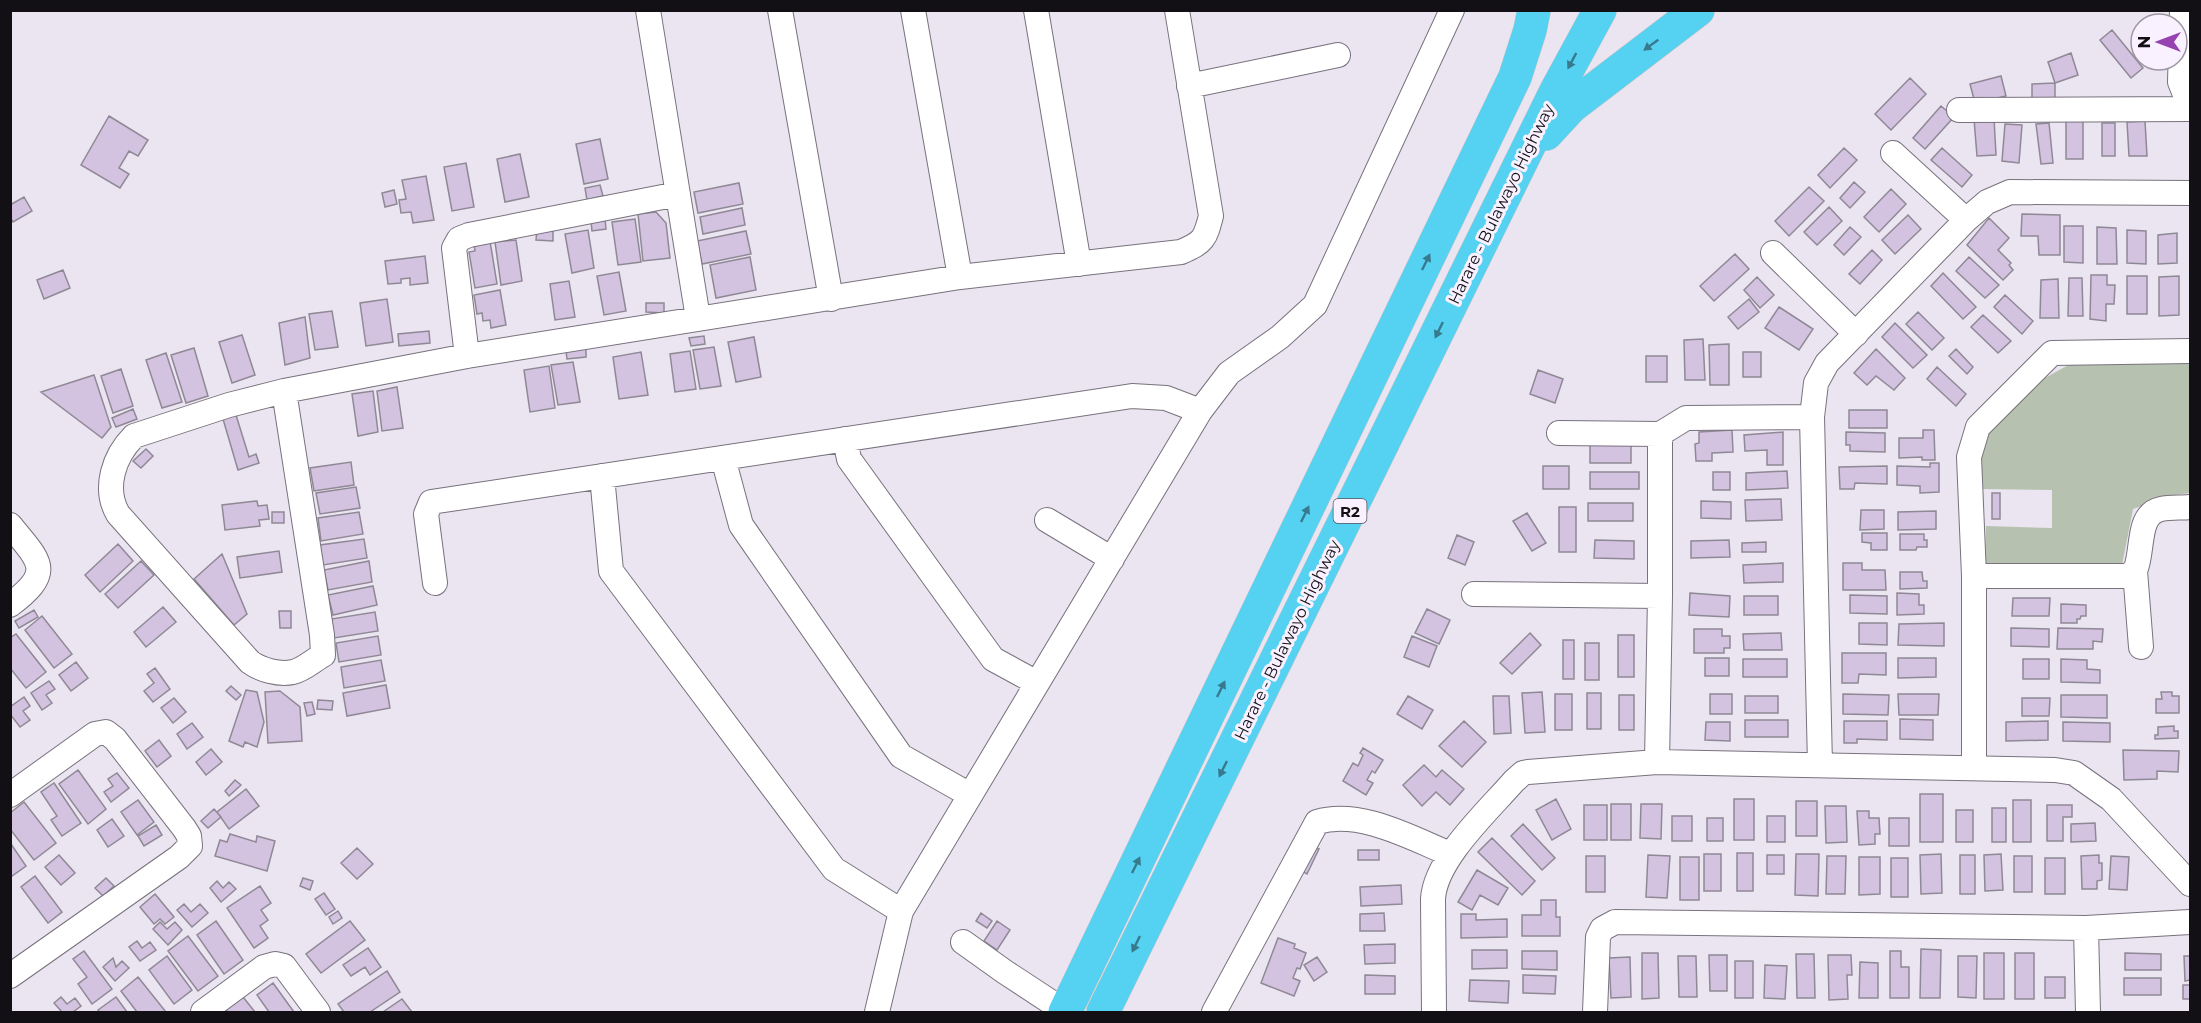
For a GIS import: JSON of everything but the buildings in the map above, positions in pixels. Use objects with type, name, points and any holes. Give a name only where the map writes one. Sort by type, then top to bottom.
[{"type":"highway","name":"R2","points":[[1066,1012],[1510,86],[1530,30],[1534,10]]},
{"type":"highway","name":"Harare - Bulawayo Highway","points":[[1102,1012],[1523,158],[1600,10]]},
{"type":"highway","points":[[1523,158],[1571,107],[1698,10]]},
{"type":"street","points":[[648,10],[698,318]]},
{"type":"street","points":[[780,10],[831,299]]},
{"type":"street","points":[[913,10],[960,277]]},
{"type":"street","points":[[1036,10],[1079,264]]},
{"type":"street","points":[[284,391],[322,635],[323,655],[293,672],[269,671],[258,668],[250,662],[118,514],[112,504],[111,492],[116,462],[123,447],[134,435],[229,405],[284,391],[467,356],[960,277],[1181,252],[1199,244],[1211,216],[1177,10]]},
{"type":"street","points":[[877,1012],[901,911],[1200,411],[1229,373],[1280,337],[1315,305],[1452,10]]},
{"type":"street","points":[[2182,10],[2180,82],[2184,92],[2190,97]]},
{"type":"street","points":[[1189,86],[1338,55]]},
{"type":"street","points":[[1959,110],[2190,109]]},
{"type":"street","points":[[1893,153],[1966,220]]},
{"type":"street","points":[[1820,765],[1812,417],[1816,383],[1827,363],[1966,220],[1987,202],[2010,192],[2190,193]]},
{"type":"street","points":[[467,356],[454,248],[459,239],[469,235],[678,194]]},
{"type":"street","points":[[1773,253],[1856,334]]},
{"type":"street","points":[[1974,768],[1974,576],[1970,457],[1978,427],[2052,353],[2190,351]]},
{"type":"street","points":[[435,583],[426,514],[431,502],[1132,396],[1166,398],[1200,411]]},
{"type":"street","points":[[1559,433],[1660,434],[1686,418],[1812,417]]},
{"type":"street","points":[[1657,762],[1660,434]]},
{"type":"street","points":[[845,440],[849,459],[993,659],[1037,683]]},
{"type":"street","points":[[723,458],[741,525],[901,756],[970,795]]},
{"type":"street","points":[[602,476],[611,571],[834,868],[901,911]]},
{"type":"street","points":[[2141,647],[2135,571],[2140,560],[2144,521],[2149,514],[2161,509],[2190,507]]},
{"type":"street","points":[[1047,520],[1112,559]]},
{"type":"street","points":[[10,525],[36,558],[39,568],[32,588],[10,605]]},
{"type":"street","points":[[1974,576],[2127,576],[2135,571]]},
{"type":"street","points":[[1474,594],[1660,596]]},
{"type":"street","points":[[10,795],[95,734],[106,732],[115,739],[184,828],[190,841],[190,846],[179,858],[10,976]]},
{"type":"street","points":[[1434,1012],[1433,892],[1450,854],[1523,773],[1657,762],[2055,770],[2074,773],[2111,799],[2190,882]]},
{"type":"street","points":[[1214,1012],[1317,822],[1327,819],[1357,819],[1450,854]]},
{"type":"street","points":[[1595,1012],[1598,937],[1602,929],[1615,922],[2086,928],[2190,922]]},
{"type":"street","points":[[2086,928],[2088,1012]]},
{"type":"street","points":[[963,942],[1066,1012]]},
{"type":"street","points":[[203,1012],[264,968],[275,964],[284,966],[318,1012]]},
{"type":"green space","points":[[2190,360],[2190,493],[2174,495],[2133,509],[2122,565],[1985,567],[1986,526],[2052,528],[2052,490],[1980,489],[1983,442],[1999,420],[2036,383],[2072,363]]}]
